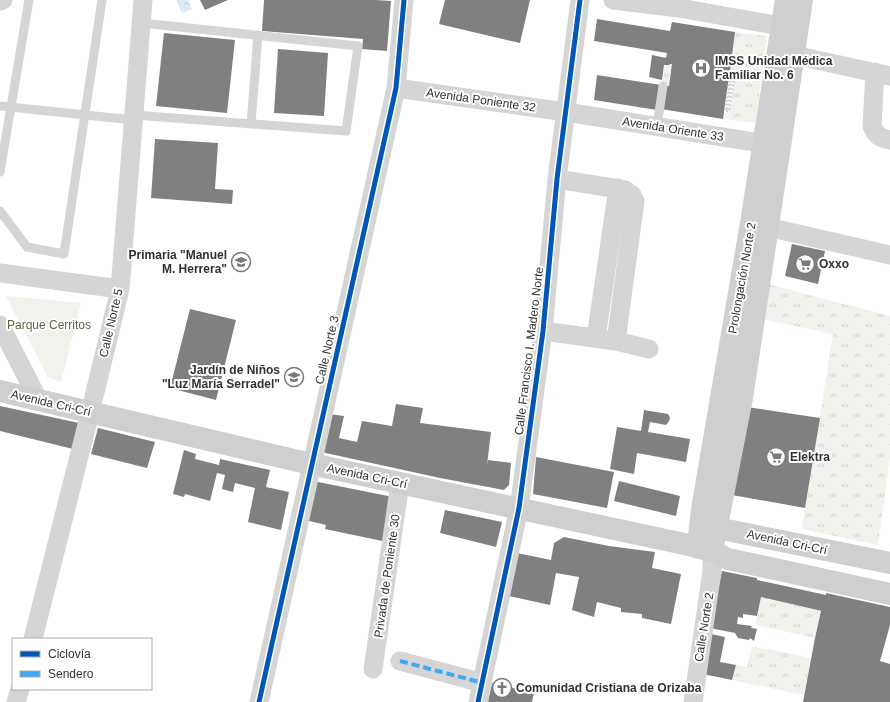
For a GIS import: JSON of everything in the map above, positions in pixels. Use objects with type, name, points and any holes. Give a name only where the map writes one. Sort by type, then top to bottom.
[{"type":"main road","name":"Prolongación Norte 2","points":[[786,0],[790,28]]},
{"type":"main road","name":"Prolongación Norte 2","points":[[704,540],[702,509],[760,225],[790,28],[802,0]]},
{"type":"main road","name":"Avenida Cri-Crí","points":[[0,391],[311,464],[520,508],[704,540],[890,563]]},
{"type":"main road","name":"Avenida Cri-Crí","points":[[704,540],[728,559],[890,594]]},
{"type":"street","name":"Calle Norte 5","points":[[32,638],[120,289],[144,0]]},
{"type":"street","name":"Calle Norte 3","points":[[259,702],[396,88],[404,0]]},
{"type":"street","name":"Calle Francisco I. Madero Norte","points":[[478,702],[520,508],[543,331],[557,179],[580,0]]},
{"type":"street","points":[[613,0],[680,4],[790,28]]},
{"type":"street","points":[[786,54],[883,74],[872,126],[875,133],[880,138],[890,140]]},
{"type":"street","name":"Avenida Poniente 32","points":[[396,88],[566,112]]},
{"type":"street","name":"Avenida Oriente 33","points":[[566,112],[772,145]]},
{"type":"street","points":[[557,179],[618,188],[630,192],[634,198],[635,201],[616,341]]},
{"type":"street","points":[[596,338],[618,188]]},
{"type":"street","points":[[760,225],[890,255]]},
{"type":"street","points":[[0,273],[120,289]]},
{"type":"street","points":[[0,325],[39,401]]},
{"type":"street","points":[[543,331],[616,341],[648,349]]},
{"type":"street","name":"Privada de Poniente 30","points":[[373,669],[400,483]]},
{"type":"street","name":"Calle Norte 2","points":[[693,702],[712,571],[704,540]]},
{"type":"street","points":[[400,661],[483,683]]},
{"type":"street","points":[[16,702],[20,690]]},
{"type":"lane","points":[[0,172],[29,0]]},
{"type":"lane","points":[[0,211],[27,247],[64,254],[102,0]]},
{"type":"lane","points":[[0,106],[85,115],[346,131],[358,46],[142,23]]},
{"type":"lane","points":[[251,124],[258,35]]},
{"type":"lane","points":[[657,126],[663,86]]},
{"type":"path","points":[[732,76],[729,110],[727,109],[732,76]]},
{"type":"path","points":[[732,76],[758,78]]},
{"type":"path","points":[[725,111],[732,76]]},
{"type":"green space","points":[[735,32],[767,36],[761,76],[730,71]]},
{"type":"green space","points":[[672,64],[669,86],[662,85],[665,65]]},
{"type":"green space","points":[[735,78],[761,81],[756,123],[723,119],[724,113],[729,113]]},
{"type":"green space","points":[[767,284],[890,316],[890,459],[878,545],[802,529],[833,334],[762,319]]},
{"type":"green space","name":"Parque Cerritos","points":[[6,296],[81,303],[61,382],[48,377]]},
{"type":"green space","points":[[761,597],[822,611],[815,638],[755,625]]},
{"type":"green space","points":[[752,646],[811,658],[804,695],[732,680],[736,665],[747,667]]},
{"type":"water","points":[[176,0],[188,0],[192,9],[182,13]]},
{"type":"building","points":[[200,0],[228,0],[205,10]]},
{"type":"building","points":[[264,0],[391,1],[387,51],[362,49],[363,39],[262,31]]},
{"type":"building","points":[[445,0],[530,0],[520,43],[439,24]]},
{"type":"building","name":"IMSS Unidad Médica Familiar No. 6","points":[[597,19],[670,31],[672,22],[735,32],[730,71],[733,72],[732,77],[729,77],[723,119],[661,109],[665,86],[669,86],[672,64],[664,65],[662,80],[649,77],[652,55],[666,58],[667,53],[594,41]]},
{"type":"building","points":[[164,33],[235,40],[227,113],[156,106]]},
{"type":"building","points":[[278,49],[328,53],[324,116],[274,113]]},
{"type":"building","points":[[597,75],[661,85],[657,110],[594,100]]},
{"type":"building","points":[[155,139],[218,143],[215,189],[233,190],[232,204],[151,198]]},
{"type":"building","name":"Oxxo","points":[[792,244],[825,251],[818,284],[785,276]]},
{"type":"building","points":[[190,309],[236,320],[216,400],[170,388]]},
{"type":"building","points":[[396,404],[423,408],[420,423],[491,432],[487,465],[488,460],[511,463],[509,485],[504,490],[440,478],[321,452],[329,414],[344,416],[339,438],[357,442],[362,421],[392,426]]},
{"type":"building","points":[[0,406],[79,423],[73,449],[0,431]]},
{"type":"building","name":"Elektra","points":[[747,407],[820,418],[805,508],[732,495]]},
{"type":"building","points":[[644,410],[668,414],[670,418],[666,425],[650,422],[648,432],[690,439],[686,462],[637,453],[634,474],[610,469],[617,427],[641,431]]},
{"type":"building","points":[[98,428],[155,442],[147,468],[91,454]]},
{"type":"building","points":[[184,450],[196,454],[195,459],[219,465],[220,459],[270,470],[266,487],[289,492],[281,530],[248,522],[255,488],[235,483],[233,492],[222,489],[225,475],[217,473],[210,501],[185,494],[184,497],[173,494]]},
{"type":"building","points":[[536,457],[614,472],[607,508],[533,494]]},
{"type":"building","points":[[313,481],[393,497],[387,542],[325,529],[326,525],[305,520]]},
{"type":"building","points":[[619,481],[680,496],[676,516],[614,501]]},
{"type":"building","points":[[445,510],[502,522],[496,547],[440,533]]},
{"type":"building","points":[[564,537],[609,546],[655,552],[652,568],[681,574],[671,624],[642,618],[642,614],[621,612],[621,608],[597,602],[594,617],[572,610],[579,577],[556,573],[550,605],[509,596],[517,553],[551,560],[554,543]]},
{"type":"building","points":[[722,571],[826,595],[826,593],[890,607],[890,625],[880,661],[890,664],[890,702],[803,702],[815,638],[822,611],[761,597],[757,616],[743,614],[743,618],[738,617],[737,624],[752,626],[751,628],[757,629],[754,641],[750,638],[749,640],[738,638],[735,633],[710,628]]},
{"type":"building","points":[[711,634],[725,637],[720,662],[736,665],[732,680],[703,674]]},
{"type":"building","name":"Comunidad Cristiana de Orizaba","points":[[492,683],[534,693],[532,702],[488,702]]},
{"type":"marked path","points":[[400,661],[483,683]]},
{"type":"cycle path","points":[[259,702],[396,88],[404,0]]},
{"type":"cycle path","points":[[478,702],[519,508],[543,331],[557,179],[580,0]]},
{"type":"place","name":"IMSS Unidad Médica Familiar No. 6","points":[[701,68]]},
{"type":"place","name":"Primaria \"Manuel M. Herrera\"","points":[[241,262]]},
{"type":"place","name":"Oxxo","points":[[805,264]]},
{"type":"place","name":"Jardín de Niños \"Luz María Serradel\"","points":[[294,377]]},
{"type":"place","name":"Elektra","points":[[776,457]]},
{"type":"place","name":"Comunidad Cristiana de Orizaba","points":[[502,688]]}]
